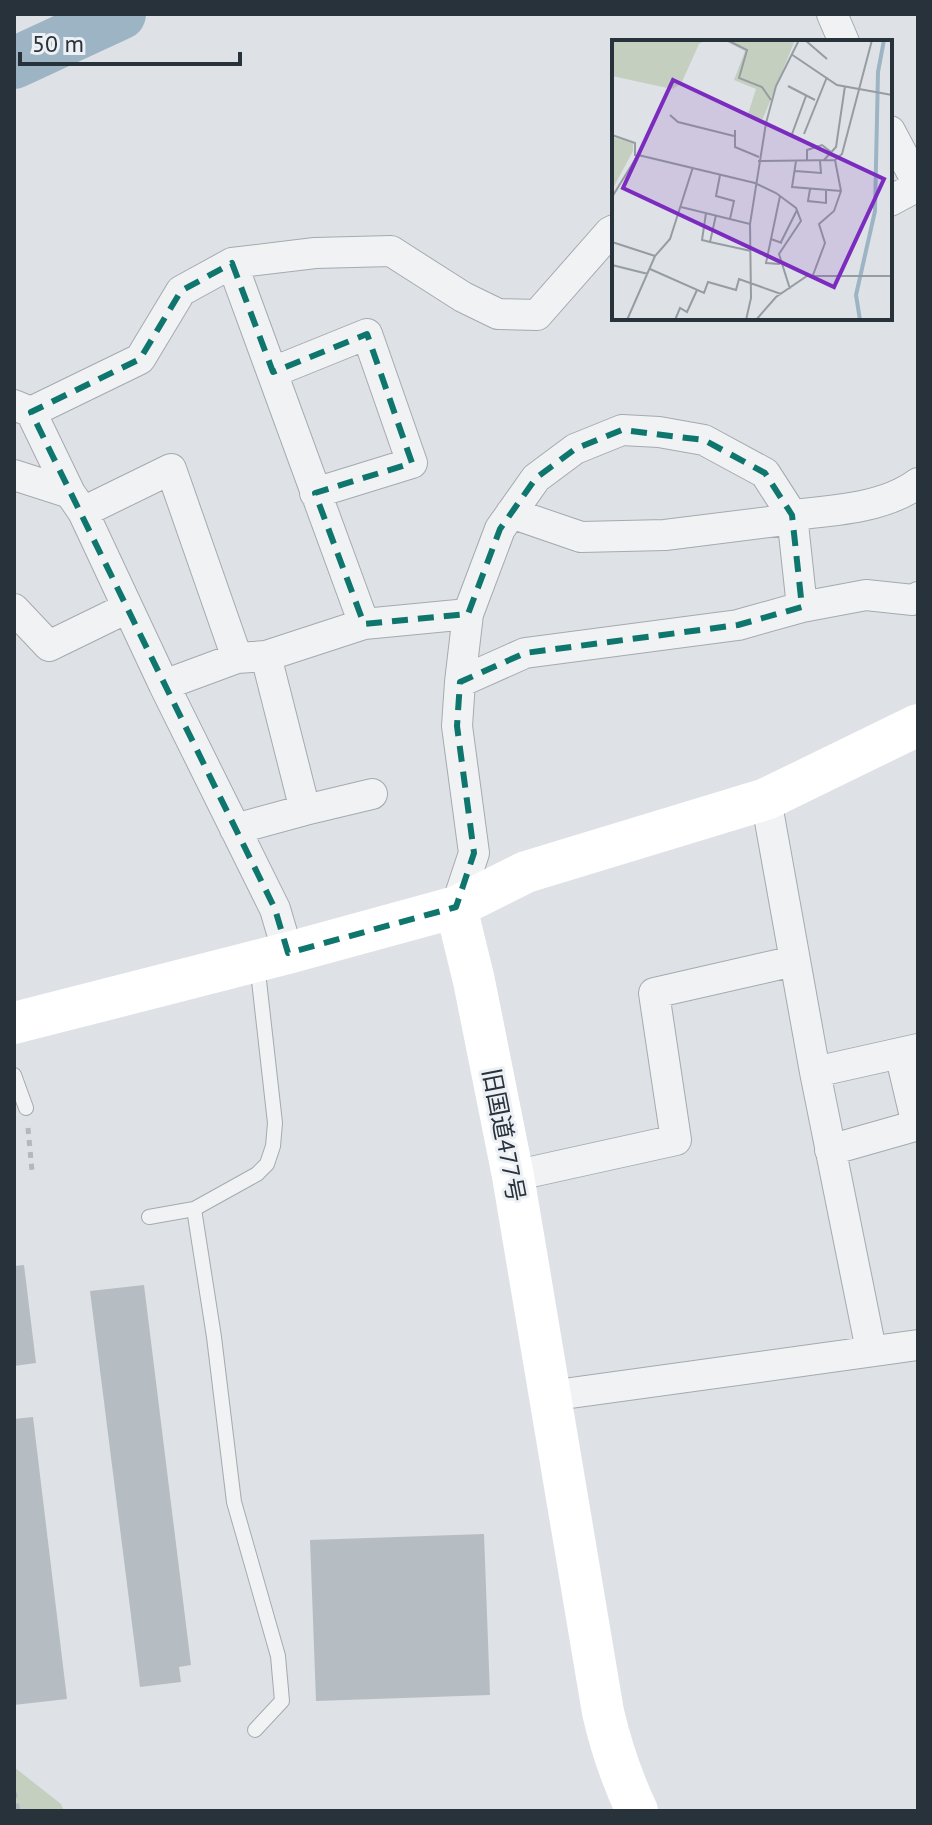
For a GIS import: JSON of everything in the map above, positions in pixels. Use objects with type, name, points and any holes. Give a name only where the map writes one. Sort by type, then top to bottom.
[{"type":"street","points":[[832,14],[843,40]]},
{"type":"street","points":[[892,135],[918,185],[892,200]]},
{"type":"street","points":[[272,957],[275,909],[77,502],[23,408],[140,359],[181,291],[232,263],[315,253],[391,251],[463,297],[498,314],[537,315],[612,231]]},
{"type":"street","points":[[232,263],[364,624]]},
{"type":"street","points":[[273,372],[367,334],[412,463],[315,493]]},
{"type":"street","points":[[456,907],[474,853],[457,726],[468,614],[500,529],[536,478],[575,449],[622,430],[659,432],[704,440],[765,473],[792,517],[802,607]]},
{"type":"street","points":[[14,475],[77,502],[171,469],[251,657],[305,810]]},
{"type":"street","points":[[511,513],[581,537],[665,535],[851,508],[884,500],[918,483]]},
{"type":"street","points":[[460,682],[525,653],[738,625],[802,607],[866,595],[913,600],[918,597]]},
{"type":"street","points":[[14,609],[49,646],[127,608]]},
{"type":"street","points":[[164,685],[364,624],[468,614]]},
{"type":"street","points":[[14,1023],[456,907],[526,872],[766,799],[918,725]]},
{"type":"street","points":[[235,829],[372,794]]},
{"type":"street","points":[[766,799],[815,1072],[871,1350]]},
{"type":"street","name":"旧国道477号","points":[[456,907],[513,1176],[603,1712],[611,1748],[637,1811]]},
{"type":"street","points":[[513,1176],[676,1140],[654,993],[794,961]]},
{"type":"street","points":[[815,1072],[909,1051],[918,1125],[830,1150]]},
{"type":"street","points":[[549,1396],[918,1345]]},
{"type":"lane","points":[[149,1217],[194,1209],[257,1174],[267,1164],[273,1146],[275,1123],[272,957]]},
{"type":"lane","points":[[14,1075],[26,1108]]},
{"type":"lane","points":[[194,1209],[214,1337],[234,1502],[278,1656],[282,1701],[255,1730]]},
{"type":"path","points":[[26,1108],[32,1171]]},
{"type":"path","points":[[14,1792],[18,1811]]},
{"type":"highlighted area","points":[[232,263],[273,372],[367,334],[412,463],[315,493],[364,624],[468,614],[500,529],[536,478],[575,449],[622,430],[704,440],[765,473],[792,515],[802,607],[738,625],[525,653],[460,682],[457,726],[474,853],[456,907],[288,953],[275,909],[31,412],[140,359],[181,291]]},
{"type":"green space","points":[[14,1767],[61,1804],[64,1811],[14,1811]]},
{"type":"building","points":[[24,1265],[36,1363],[14,1366],[14,1266]]},
{"type":"building","points":[[144,1285],[191,1665],[179,1667],[181,1682],[140,1687],[90,1291]]},
{"type":"building","points":[[33,1417],[67,1699],[14,1705],[14,1419]]},
{"type":"building","points":[[484,1534],[490,1695],[316,1701],[310,1540]]},
{"type":"waterway","points":[[14,63],[120,14]]}]
